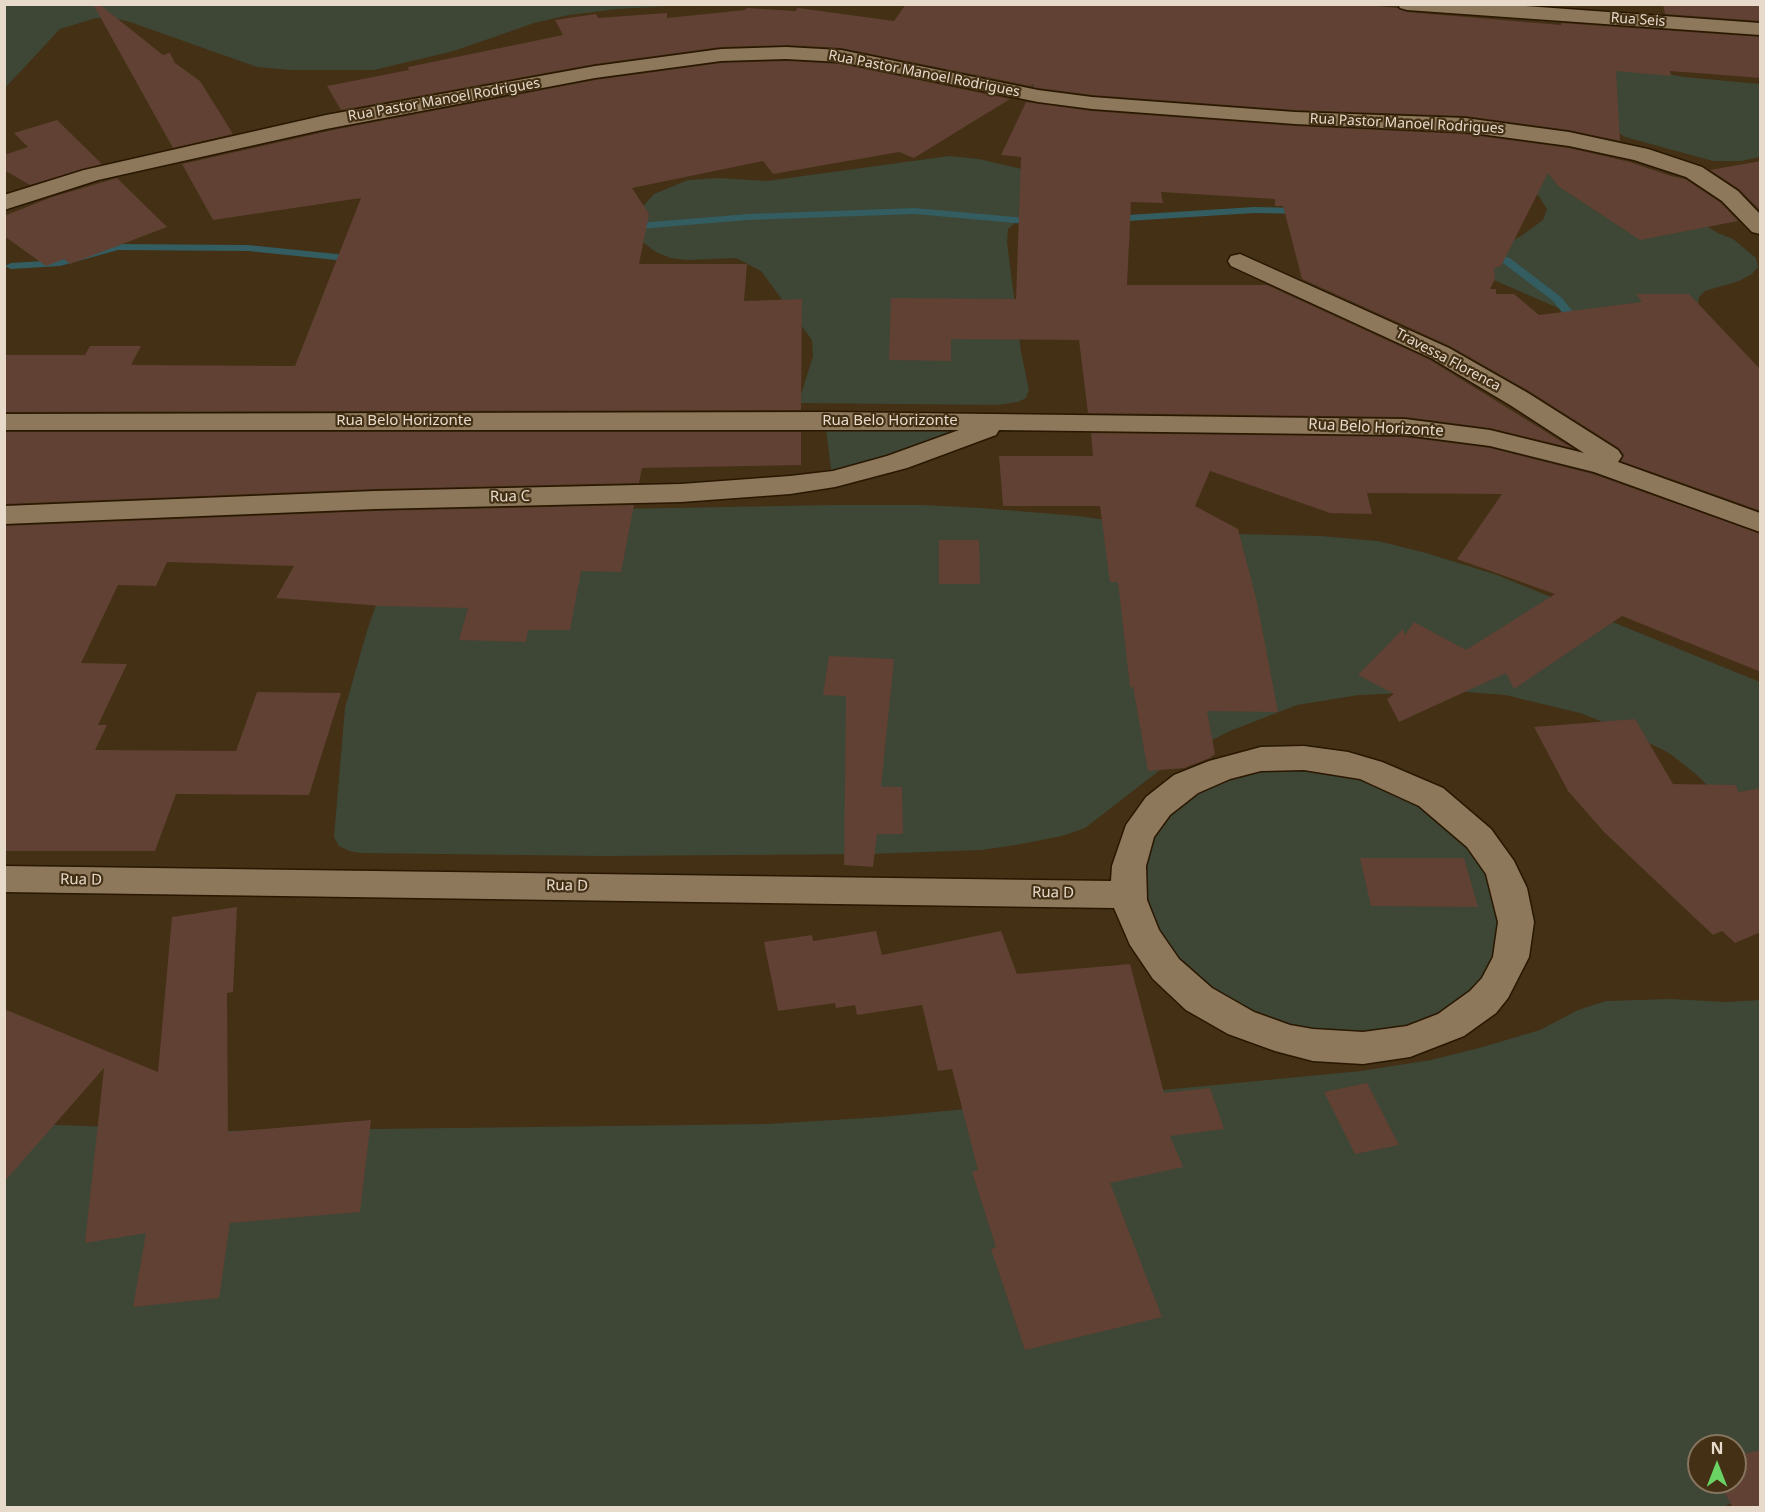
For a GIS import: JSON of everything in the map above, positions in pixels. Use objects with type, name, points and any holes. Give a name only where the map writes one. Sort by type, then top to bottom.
[{"type":"street","name":"Rua Seis","points":[[1407,4],[1761,29]]},
{"type":"street","name":"Rua Pastor Manoel Rodrigues","points":[[4,203],[93,175],[326,122],[595,72],[721,55],[786,52],[863,60],[1038,96],[1092,103],[1295,118],[1456,124],[1569,139],[1640,154],[1694,172],[1730,196],[1761,227]]},
{"type":"street","name":"Travessa Florenca","points":[[1240,261],[1414,339],[1472,370],[1645,480]]},
{"type":"street","name":"Rua Belo Horizonte","points":[[4,422],[1006,422],[1405,427],[1532,446],[1604,466],[1761,523]]},
{"type":"street","name":"Rua C","points":[[4,515],[375,500],[681,493],[790,485],[835,479],[897,462],[1006,422]]},
{"type":"street","points":[[1304,758],[1348,764],[1391,778],[1431,797],[1448,810],[1479,838],[1502,870],[1509,888],[1516,922],[1511,957],[1504,973],[1489,995],[1468,1014],[1451,1025],[1410,1041],[1363,1048],[1338,1047],[1264,1033],[1199,999],[1182,985],[1153,952],[1135,918],[1129,895],[1129,866],[1138,834],[1147,820],[1171,794],[1203,775],[1241,763],[1261,759],[1304,758]]},
{"type":"street","name":"Rua D","points":[[4,879],[1129,895]]},
{"type":"green space","points":[[5,5],[687,5],[617,9],[569,15],[534,23],[454,51],[374,70],[291,70],[257,67],[130,22],[113,18],[96,18],[60,29],[5,88]]},
{"type":"green space","points":[[1610,63],[1684,77],[1760,84],[1760,157],[1741,161],[1713,161],[1625,137],[1619,133]]},
{"type":"green space","points":[[1306,128],[1648,190],[1718,233],[1733,239],[1756,258],[1758,267],[1752,274],[1739,281],[1705,291],[1699,297],[1698,306],[1574,315],[1487,277],[1484,256],[1521,236],[1543,220],[1547,209],[1538,195]]},
{"type":"green space","points":[[949,156],[979,159],[1026,170],[1021,218],[1008,229],[1007,242],[1021,352],[1029,390],[1026,398],[1018,402],[997,405],[801,403],[800,398],[813,356],[812,340],[761,271],[736,258],[688,260],[670,258],[656,252],[640,240],[638,212],[654,194],[688,180],[719,178],[767,181]]},
{"type":"green space","points":[[825,422],[989,422],[832,476]]},
{"type":"green space","points":[[922,505],[981,508],[1079,516],[1195,533],[1321,536],[1378,541],[1497,575],[1760,682],[1760,861],[1722,800],[1697,775],[1669,753],[1621,729],[1580,713],[1505,695],[1455,691],[1359,695],[1297,705],[1230,731],[1173,760],[1085,828],[1062,836],[981,850],[870,854],[603,856],[360,853],[339,846],[334,837],[345,708],[379,596],[618,509]]},
{"type":"green space","points":[[1343,765],[1475,836],[1513,935],[1455,1021],[1429,1033],[1268,1032],[1148,940],[1144,828],[1218,771]]},
{"type":"green space","points":[[1760,1000],[1760,1490],[1723,1507],[5,1508],[5,1123],[217,1131],[767,1124],[882,1117],[1361,1071],[1431,1060],[1479,1048],[1540,1030],[1578,1010],[1606,1001]]},
{"type":"building","points":[[93,4],[99,4],[163,55],[170,53],[175,63],[200,81],[233,134],[173,148]]},
{"type":"building","points":[[906,4],[1356,4],[1398,8],[1407,12],[1561,25],[1561,23],[1761,37],[1761,78],[1670,71],[1671,76],[1616,71],[1620,141],[1569,130],[1465,116],[1295,110],[1092,95],[1038,88],[1033,87],[1034,84],[1031,86],[841,48],[786,45],[721,47],[595,64],[341,110],[327,86],[563,35],[555,20],[596,14],[598,18],[667,13],[667,18],[747,8],[795,11],[798,8],[894,21]]},
{"type":"building","points":[[1663,4],[1761,4],[1761,21],[1665,14]]},
{"type":"building","points":[[786,61],[841,64],[1010,99],[914,158],[899,152],[773,174],[763,161],[632,188],[649,214],[639,264],[747,264],[744,301],[802,299],[801,410],[4,412],[4,355],[85,355],[90,346],[141,346],[131,365],[295,366],[361,198],[213,220],[182,164],[333,130],[595,80],[721,63]]},
{"type":"building","points":[[1026,102],[1092,111],[1295,126],[1465,134],[1569,148],[1630,162],[1685,179],[1721,203],[1738,221],[1640,240],[1558,186],[1548,173],[1501,266],[1494,268],[1495,279],[1490,289],[1496,289],[1496,294],[1514,294],[1539,315],[1642,302],[1636,294],[1689,294],[1761,370],[1761,511],[1621,461],[1624,455],[1619,448],[1529,391],[1450,346],[1302,279],[1283,206],[1275,206],[1275,199],[1161,192],[1163,203],[1131,202],[1127,285],[1267,285],[1430,360],[1572,448],[1490,428],[1405,417],[1088,413],[1079,340],[951,339],[951,361],[889,360],[891,298],[1016,299],[1021,157],[1001,155]]},
{"type":"building","points":[[57,120],[102,164],[30,185],[4,170],[4,155],[28,147],[14,133]]},
{"type":"building","points":[[1761,161],[1761,211],[1739,189],[1710,170]]},
{"type":"building","points":[[117,178],[167,227],[70,264],[64,259],[46,266],[4,236],[4,216],[52,197]]},
{"type":"building","points":[[4,432],[801,432],[801,465],[642,468],[639,483],[375,489],[4,504]]},
{"type":"building","points":[[1091,433],[1405,437],[1490,448],[1593,474],[1761,534],[1761,672],[1622,616],[1514,689],[1506,673],[1399,722],[1387,699],[1394,694],[1358,675],[1403,629],[1405,635],[1414,622],[1466,650],[1555,594],[1457,559],[1502,494],[1367,493],[1372,514],[1330,513],[1210,471],[1195,506],[1238,529],[1257,602],[1278,712],[1207,711],[1215,754],[1184,768],[1148,771],[1133,687],[1130,687],[1118,582],[1110,582],[1100,506],[1003,506],[999,456],[1093,456]]},
{"type":"building","points":[[634,505],[621,572],[581,571],[570,630],[528,630],[526,642],[459,640],[468,608],[382,606],[276,598],[294,566],[167,562],[156,586],[118,585],[81,663],[127,664],[98,725],[107,725],[95,750],[236,751],[257,692],[341,693],[309,795],[176,794],[155,851],[4,851],[4,526],[375,511]]},
{"type":"building","points":[[939,540],[979,540],[980,584],[939,584]]},
{"type":"building","points":[[829,656],[894,659],[881,787],[902,787],[903,834],[877,834],[873,867],[844,865],[846,696],[823,695]]},
{"type":"building","points":[[1635,719],[1673,784],[1736,785],[1738,792],[1761,788],[1761,932],[1735,943],[1722,931],[1713,935],[1604,832],[1568,791],[1534,727]]},
{"type":"building","points":[[1360,858],[1464,858],[1478,907],[1371,906]]},
{"type":"building","points":[[237,907],[233,992],[227,993],[228,1132],[371,1120],[360,1212],[230,1223],[219,1298],[133,1307],[146,1233],[85,1243],[104,1068],[4,1182],[4,1009],[158,1072],[172,917]]},
{"type":"building","points":[[876,931],[882,955],[1001,931],[1017,974],[1130,964],[1164,1093],[1210,1088],[1224,1129],[1170,1136],[1183,1167],[1110,1183],[1162,1317],[1025,1350],[991,1249],[996,1247],[972,1172],[978,1170],[952,1069],[938,1071],[922,1005],[857,1015],[855,1005],[836,1008],[835,1003],[778,1011],[764,942],[812,935],[813,941]]},
{"type":"building","points":[[1367,1083],[1399,1145],[1355,1154],[1324,1092]]},
{"type":"building","points":[[1761,1450],[1761,1508],[1733,1508],[1725,1494],[1747,1494],[1747,1453]]},
{"type":"waterway","points":[[1112,219],[1254,210],[1303,211]]},
{"type":"waterway","points":[[627,227],[748,217],[915,211],[1037,222]]},
{"type":"waterway","points":[[11,266],[60,263],[118,247],[248,248],[356,259]]},
{"type":"waterway","points":[[1487,250],[1507,261],[1557,299],[1580,328]]}]
